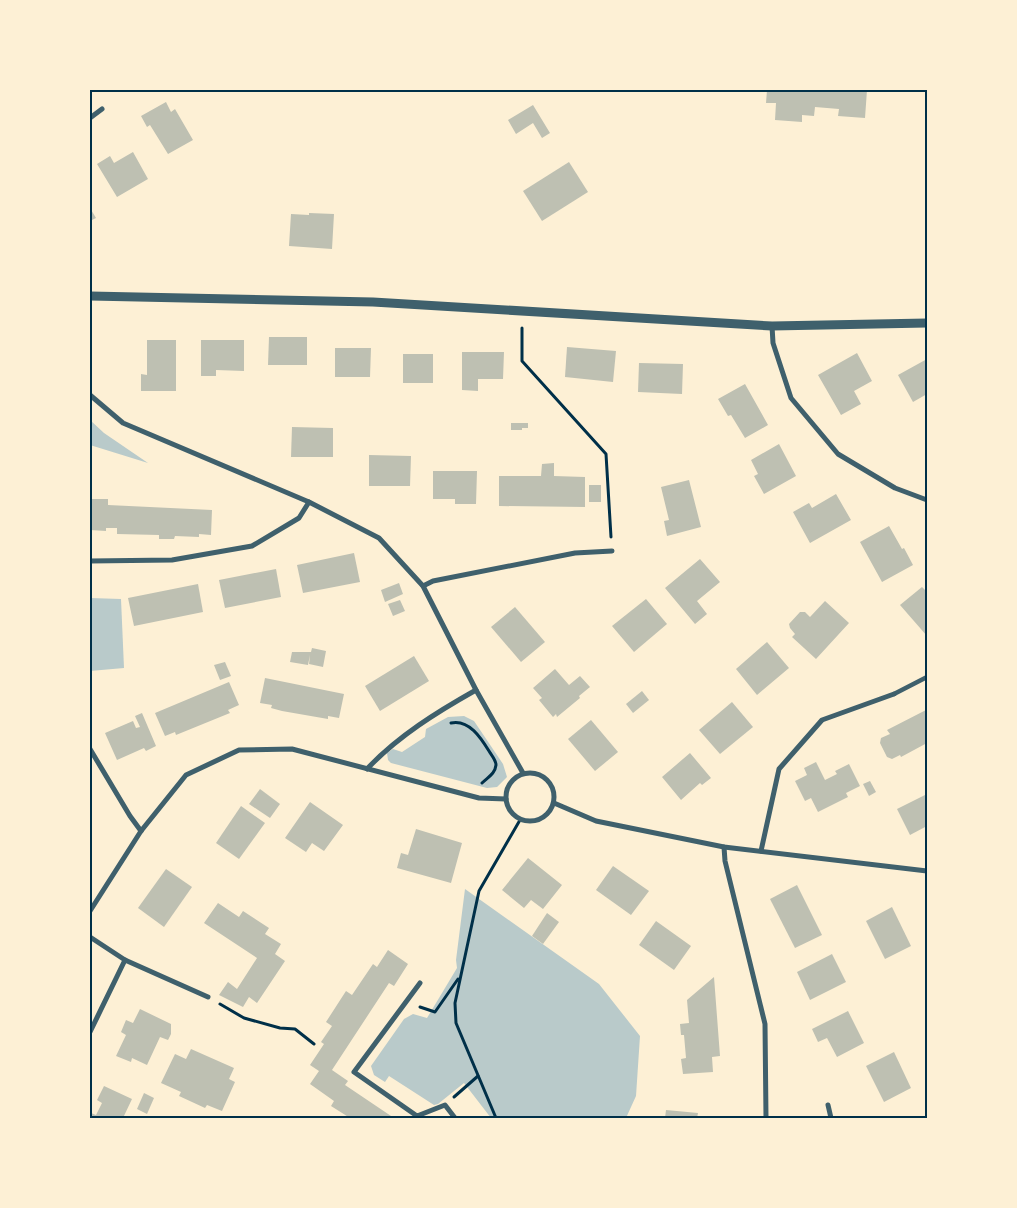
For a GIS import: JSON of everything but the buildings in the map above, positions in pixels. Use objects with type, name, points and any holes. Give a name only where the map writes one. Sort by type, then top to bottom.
[{"type":"street","points":[[90,118],[102,109]]},
{"type":"street","points":[[90,296],[373,302],[772,326],[927,323]]},
{"type":"street","points":[[772,326],[773,343],[791,398],[838,454],[895,488],[927,500]]},
{"type":"street","points":[[90,395],[123,423],[309,502],[379,538],[423,586],[476,690],[523,773]]},
{"type":"street","points":[[90,561],[172,560],[252,546],[299,518],[309,502]]},
{"type":"street","points":[[423,586],[434,581],[575,553],[612,551]]},
{"type":"street","points":[[761,851],[779,769],[822,720],[894,694],[927,678]]},
{"type":"street","points":[[367,769],[380,755],[436,713],[476,690]]},
{"type":"street","points":[[90,749],[141,831]]},
{"type":"street","points":[[90,911],[141,831],[186,775],[239,750],[292,749],[479,798],[506,799]]},
{"type":"street","points":[[533,772],[543,776],[551,783],[555,793],[551,811],[537,821],[520,820],[513,815],[508,807],[506,791],[515,777],[523,773],[533,772]]},
{"type":"street","points":[[554,803],[596,821],[724,847],[927,871]]},
{"type":"street","points":[[724,847],[735,902],[765,1024],[766,1118]]},
{"type":"street","points":[[90,937],[125,960],[208,997]]},
{"type":"street","points":[[90,1032],[125,960]]},
{"type":"street","points":[[420,983],[354,1072],[417,1116],[445,1105],[455,1118]]},
{"type":"street","points":[[828,1105],[831,1118]]},
{"type":"path","points":[[522,312],[522,361],[606,454],[612,551]]},
{"type":"path","points":[[436,713],[445,724],[455,722],[464,724],[476,732],[496,761],[493,775],[482,783],[479,798]]},
{"type":"path","points":[[496,1118],[456,1022],[455,1003],[479,891],[520,820]]},
{"type":"path","points":[[405,1003],[435,1012],[460,977]]},
{"type":"path","points":[[208,997],[244,1018],[295,1030],[314,1044]]},
{"type":"path","points":[[445,1105],[478,1076]]},
{"type":"shaded area","points":[[90,420],[104,433],[148,463],[90,445]]},
{"type":"shaded area","points":[[90,598],[121,599],[124,668],[90,671]]},
{"type":"shaded area","points":[[464,716],[474,721],[503,764],[507,777],[497,787],[487,788],[391,763],[388,760],[387,753],[393,749],[402,752],[425,737],[426,729],[448,717]]},
{"type":"shaded area","points":[[465,889],[599,984],[640,1036],[636,1096],[626,1118],[491,1118],[464,1083],[438,1104],[434,1105],[389,1076],[385,1082],[374,1075],[371,1066],[404,1019],[413,1014],[427,1018],[457,968],[456,960]]}]
